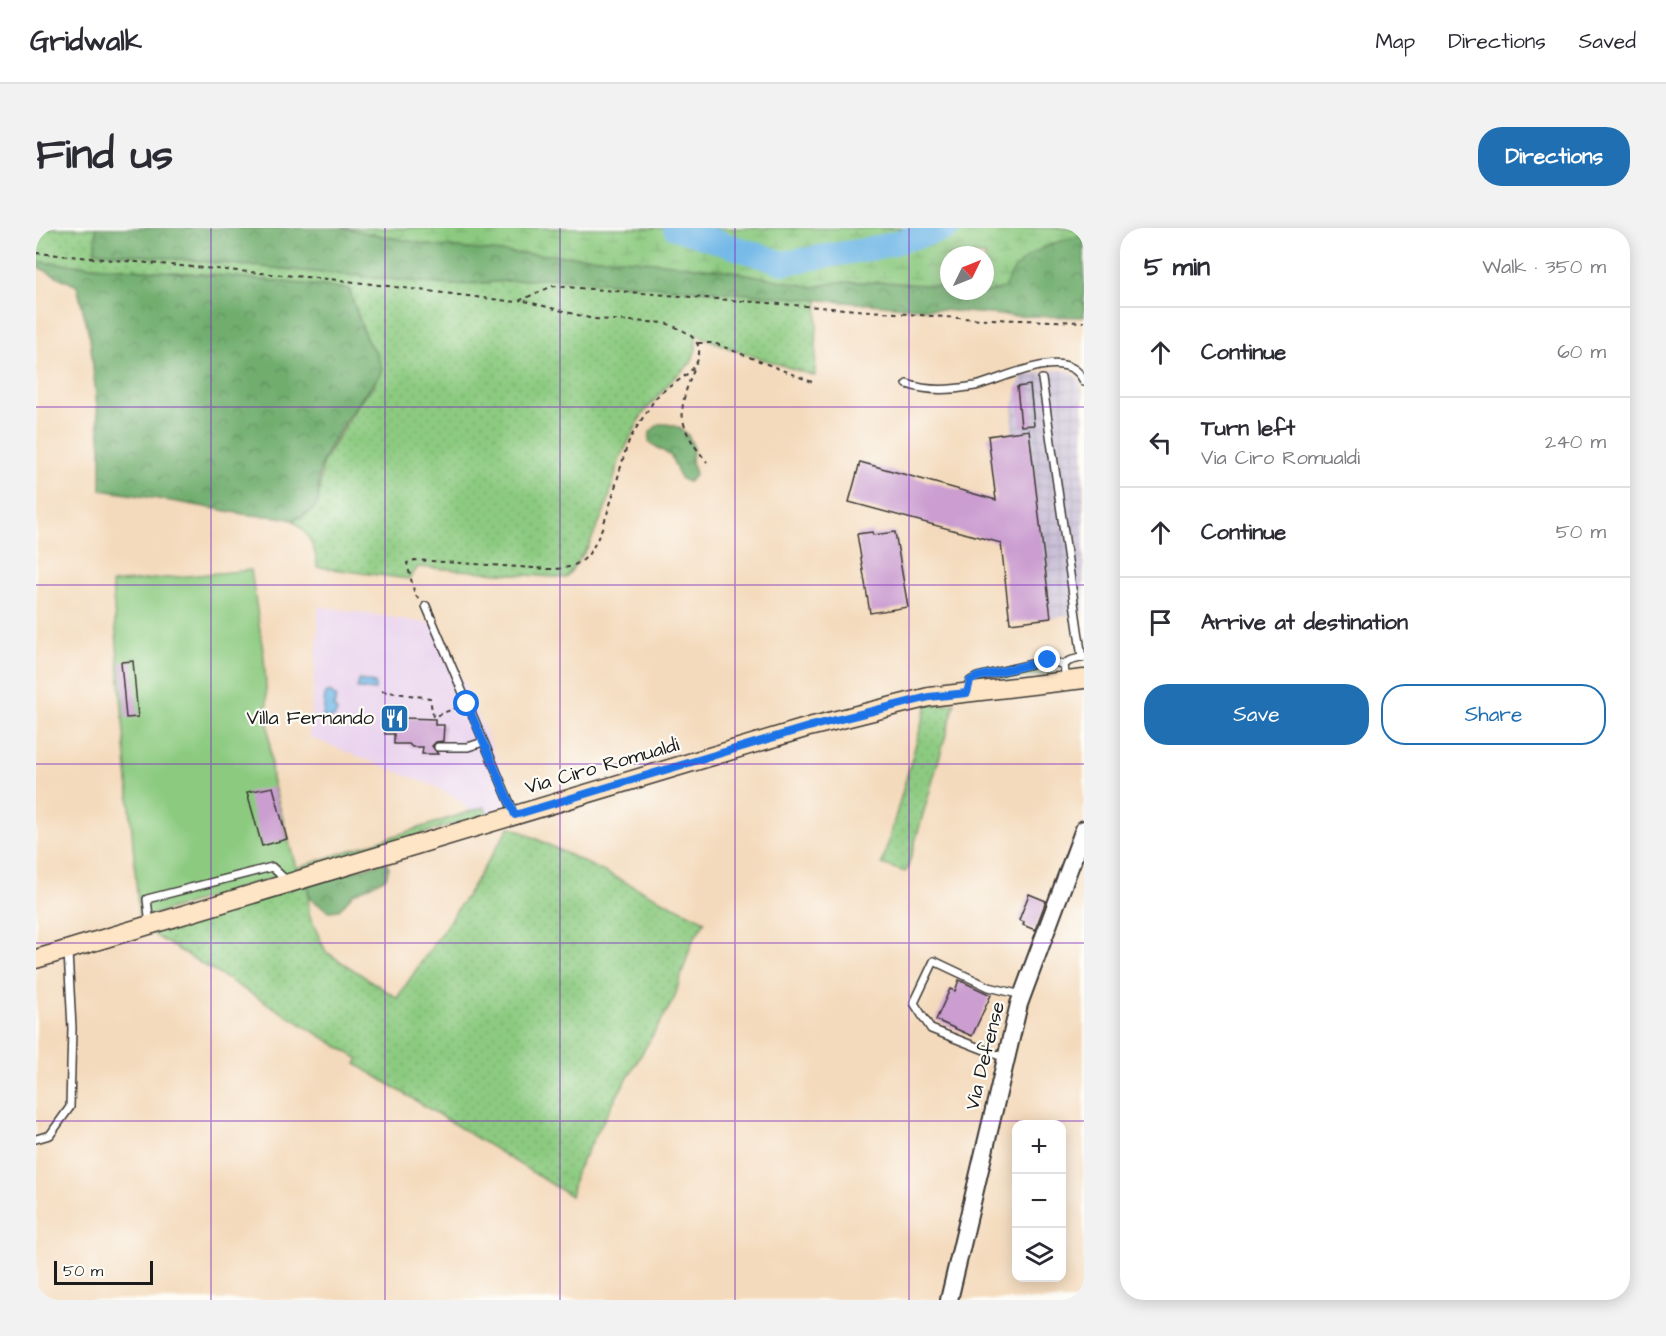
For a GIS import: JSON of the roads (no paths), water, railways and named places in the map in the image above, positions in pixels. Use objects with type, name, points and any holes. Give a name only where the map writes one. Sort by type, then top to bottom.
[{"type":"main road","name":"Via Ciro Romualdi","points":[[36,959],[288,882],[382,857],[808,727],[929,697],[967,693],[1071,675]]},
{"type":"street","name":"Via Defense","points":[[949,1300],[1005,1058],[1022,995],[1084,829]]},
{"type":"lane","points":[[907,384],[926,391],[975,386],[1030,367],[1052,364],[1072,368],[1084,382]]},
{"type":"lane","points":[[1042,379],[1083,658],[1069,661],[1071,675]]},
{"type":"lane","points":[[426,606],[515,815]]},
{"type":"lane","points":[[438,747],[468,747],[483,742]]},
{"type":"lane","points":[[150,925],[147,899],[272,867],[288,882]]},
{"type":"lane","points":[[36,1139],[51,1136],[70,1107],[72,1028],[68,949]]},
{"type":"lane","points":[[1005,1058],[931,1029],[914,1003],[934,961],[989,987],[1022,995]]},
{"type":"water","points":[[359,680],[375,683],[375,690],[357,689]]},
{"type":"water","points":[[330,692],[336,697],[334,707],[337,712],[335,717],[326,720],[323,718],[325,694]]},
{"type":"waterway","points":[[675,228],[783,263],[876,248],[948,228]]},
{"type":"place","name":"Villa Fernando","points":[[395,718]]}]
